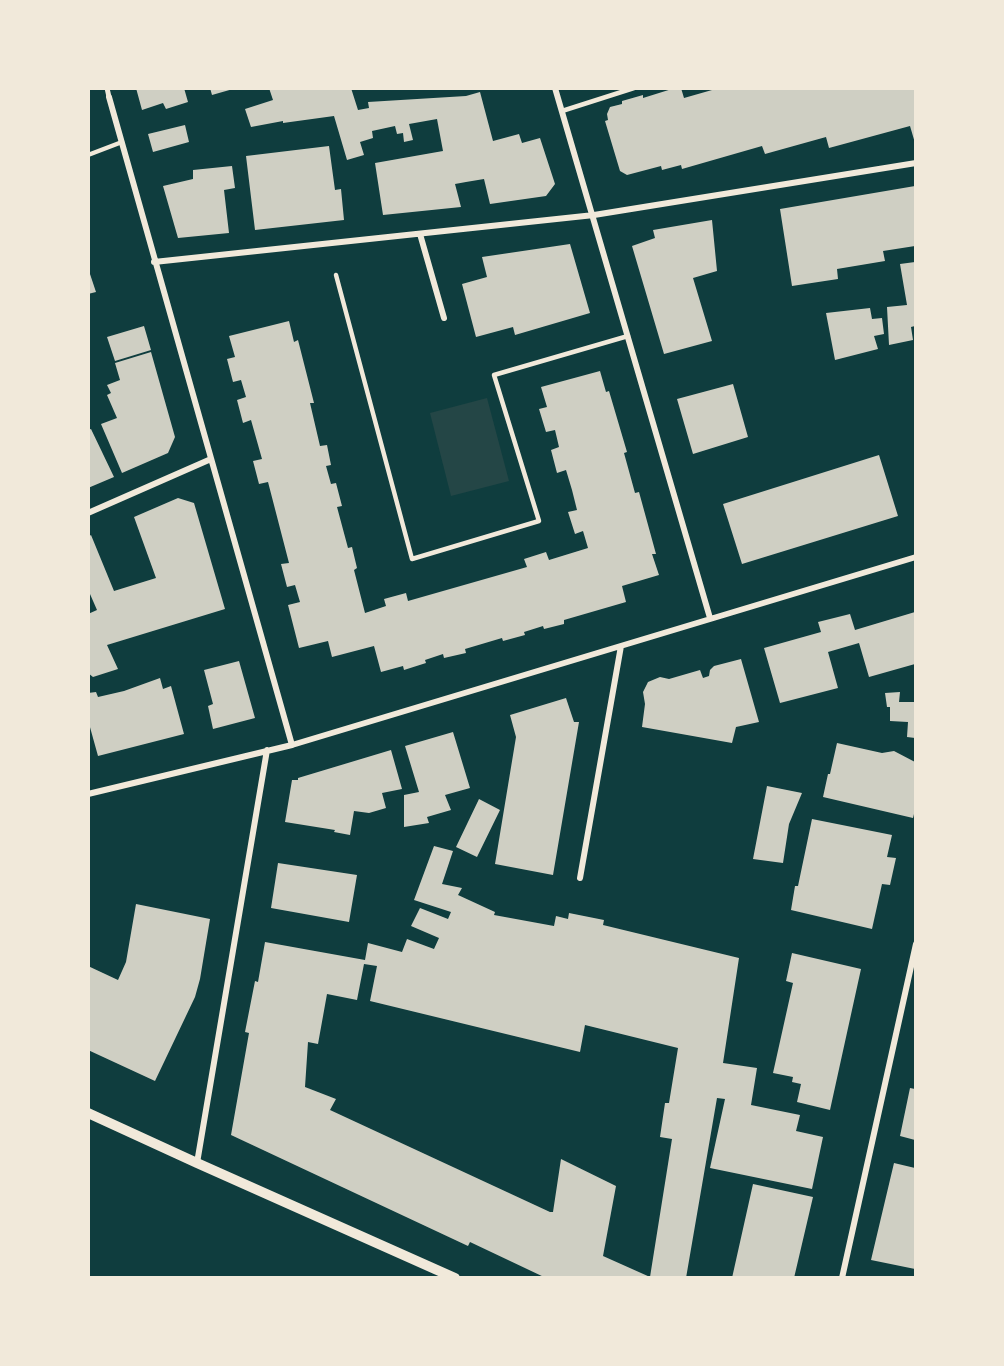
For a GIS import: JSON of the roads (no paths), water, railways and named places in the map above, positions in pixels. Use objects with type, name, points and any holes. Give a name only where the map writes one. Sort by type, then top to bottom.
[{"type":"street","points":[[107,88],[154,262],[292,745]]},
{"type":"street","points":[[555,88],[594,214],[710,618]]},
{"type":"street","points":[[154,262],[594,214],[915,163]]},
{"type":"street","points":[[420,234],[444,318]]},
{"type":"street","points":[[88,513],[211,459]]},
{"type":"street","points":[[88,794],[292,745],[915,557]]},
{"type":"street","points":[[580,878],[621,646]]},
{"type":"street","points":[[197,1163],[267,750]]},
{"type":"street","points":[[842,1278],[915,944]]},
{"type":"street","points":[[88,1113],[455,1278]]},
{"type":"lane","points":[[562,111],[634,88]]},
{"type":"lane","points":[[88,155],[122,142]]},
{"type":"lane","points":[[336,275],[412,559],[539,521],[494,375],[628,336]]}]
